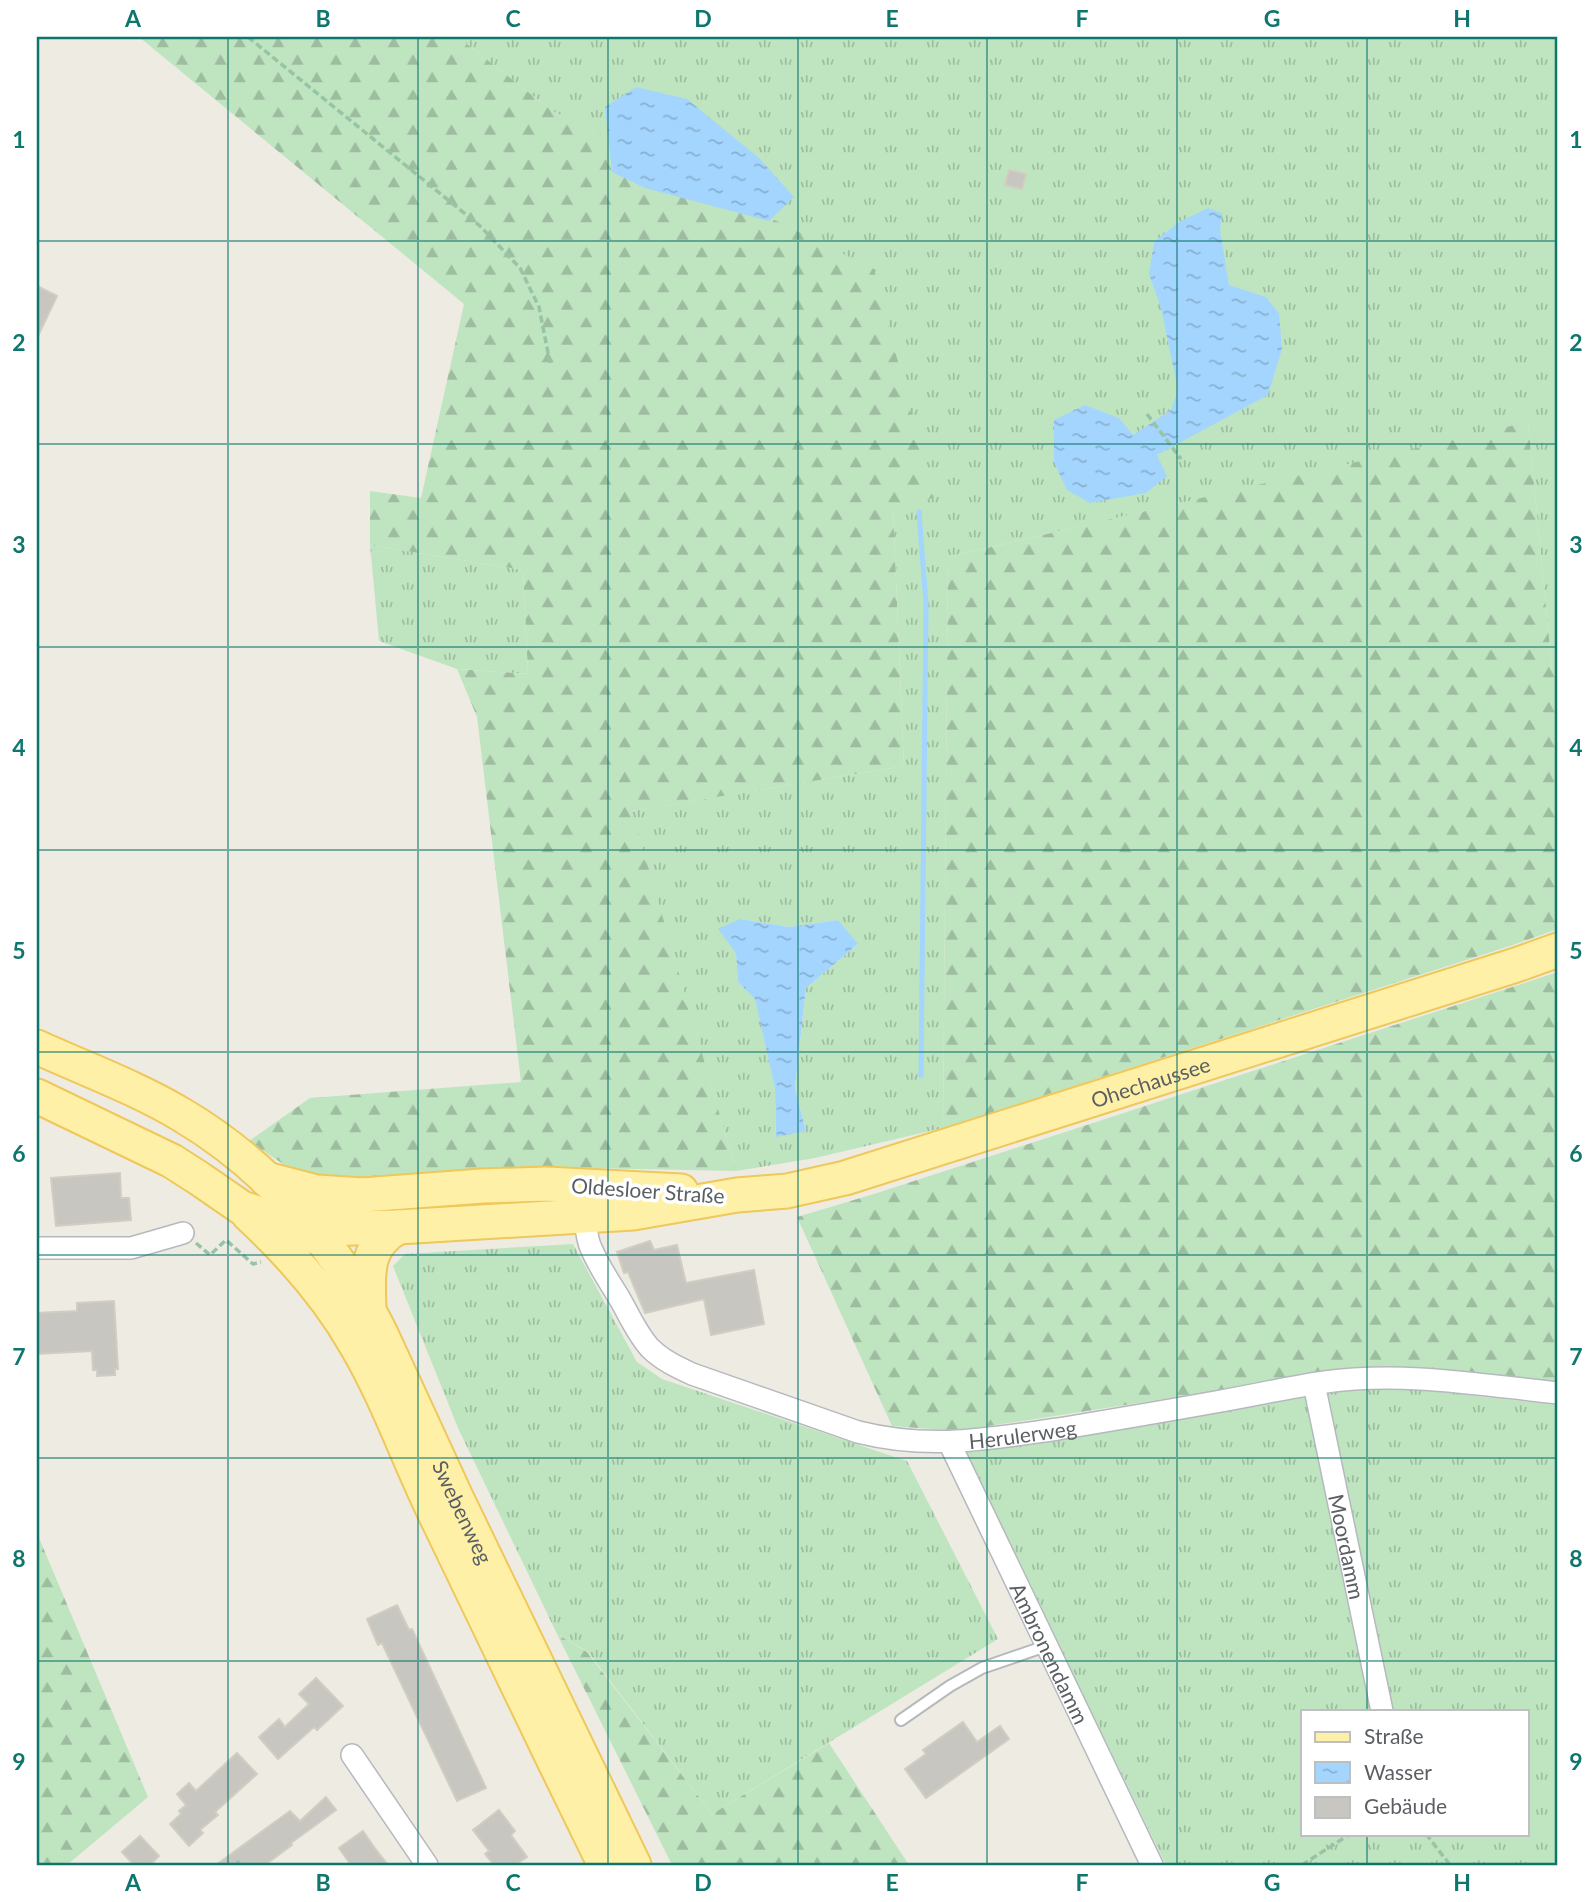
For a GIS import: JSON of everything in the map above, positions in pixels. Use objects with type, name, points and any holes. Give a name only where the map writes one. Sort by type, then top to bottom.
[{"type":"main road","name":"Ohechaussee","points":[[737,1195],[787,1191],[845,1178],[1558,950]]},
{"type":"main road","points":[[37,1047],[156,1100],[220,1140],[265,1178],[316,1192],[363,1195]]},
{"type":"main road","name":"Oldesloer Straße","points":[[37,1096],[172,1161],[242,1208],[314,1229],[398,1227],[633,1213],[737,1195]]},
{"type":"main road","name":"Swebenweg","points":[[265,1178],[314,1229],[369,1309],[456,1497],[634,1865]]},
{"type":"main road","name":"Oldesloer Straße","points":[[314,1229],[332,1212],[363,1195],[546,1184],[737,1195]]},
{"type":"main road","name":"Swebenweg","points":[[242,1208],[305,1272],[344,1324],[366,1363],[434,1512],[605,1865]]},
{"type":"main road","points":[[369,1309],[368,1278],[371,1256],[383,1238],[398,1227]]},
{"type":"main road","points":[[305,1272],[305,1249],[314,1229]]},
{"type":"street","points":[[546,1184],[571,1200],[585,1216],[598,1198],[620,1187]]},
{"type":"street","name":"Herulerweg","points":[[585,1216],[586,1234],[592,1250],[630,1318],[650,1348],[671,1364],[715,1383],[882,1438],[901,1441],[973,1441],[1142,1416],[1314,1384],[1384,1377],[1558,1393]]},
{"type":"street","points":[[37,1248],[131,1248],[183,1233]]},
{"type":"street","name":"Moordamm","points":[[1314,1384],[1382,1710]]},
{"type":"street","name":"Ambronendamm","points":[[949,1442],[1152,1865]]},
{"type":"street","points":[[352,1755],[427,1865]]},
{"type":"lane","points":[[901,1720],[950,1686],[982,1668],[1046,1646]]},
{"type":"path","points":[[248,37],[480,226],[520,268],[539,307],[550,363]]},
{"type":"path","points":[[1147,414],[1181,458]]},
{"type":"path","points":[[183,1233],[210,1255],[226,1240],[253,1264],[267,1261]]},
{"type":"path","points":[[1302,1865],[1347,1836]]},
{"type":"path","points":[[1428,1836],[1450,1865]]},
{"type":"path","points":[[237,1861],[240,1865]]},
{"type":"green space","points":[[139,37],[458,37],[551,110],[874,269],[933,498],[893,510],[904,766],[632,811],[736,1171],[586,1168],[337,1180],[286,1166],[249,1141],[310,1098],[521,1082],[477,717],[457,669],[528,674],[523,570],[370,545],[370,491],[421,498],[464,304]]},
{"type":"green space","points":[[458,37],[1558,37],[1558,667],[1552,670],[1528,423],[948,557],[943,1128],[815,1158],[736,1171],[631,811],[904,766],[893,509],[933,497],[551,110]],"holes":[[[740,919],[789,927],[838,920],[857,945],[806,988],[795,1088],[806,1131],[776,1136],[775,1089],[755,998],[738,982],[736,953]]]},
{"type":"green space","points":[[1528,422],[1552,669],[1558,667],[1558,929],[943,1128],[948,557]]},
{"type":"green space","points":[[370,545],[523,570],[528,674],[457,669],[379,641]]},
{"type":"green space","points":[[1558,972],[1558,1382],[1406,1367],[1326,1374],[957,1431],[892,1426],[797,1217]]},
{"type":"green space","points":[[573,1244],[637,1362],[662,1379],[907,1461],[998,1639],[712,1814],[588,1652],[557,1634],[458,1428],[393,1266],[405,1254]]},
{"type":"green space","points":[[1414,1389],[1558,1405],[1558,1865],[1166,1865],[965,1453],[1326,1391]]},
{"type":"green space","points":[[37,1533],[148,1797],[67,1865],[37,1865]]},
{"type":"green space","points":[[557,1634],[587,1652],[712,1814],[829,1743],[909,1865],[672,1865]]},
{"type":"water","points":[[636,87],[687,99],[759,158],[794,197],[769,221],[645,188],[612,172],[605,107]]},
{"type":"water","points":[[1208,208],[1222,213],[1220,230],[1229,285],[1266,297],[1279,313],[1282,349],[1268,395],[1157,455],[1167,476],[1146,493],[1090,503],[1067,490],[1054,462],[1054,420],[1085,405],[1119,418],[1133,435],[1171,410],[1178,390],[1161,308],[1149,274],[1154,242],[1179,222]]},
{"type":"water","points":[[740,919],[789,927],[838,920],[858,944],[806,988],[795,1088],[806,1131],[776,1137],[775,1089],[755,999],[738,982],[736,953],[718,929]]},
{"type":"building","points":[[1009,170],[1026,174],[1022,189],[1005,185]]},
{"type":"building","points":[[37,286],[57,296],[37,338]]},
{"type":"building","points":[[120,1173],[121,1198],[129,1198],[131,1220],[56,1226],[51,1178]]},
{"type":"building","points":[[650,1241],[654,1250],[677,1245],[686,1283],[754,1270],[764,1324],[711,1335],[704,1299],[645,1313],[628,1272],[624,1273],[617,1252]]},
{"type":"building","points":[[114,1301],[118,1369],[115,1369],[115,1375],[97,1376],[97,1370],[93,1370],[92,1351],[37,1354],[37,1313],[77,1311],[77,1303]]},
{"type":"building","points":[[397,1605],[409,1630],[412,1629],[486,1788],[457,1801],[382,1643],[378,1645],[367,1619]]},
{"type":"building","points":[[316,1678],[343,1706],[317,1730],[314,1727],[278,1759],[259,1737],[279,1719],[285,1727],[309,1704],[299,1694]]},
{"type":"building","points":[[963,1722],[977,1742],[1000,1726],[1009,1739],[926,1798],[905,1769],[926,1754],[923,1750]]},
{"type":"building","points":[[237,1753],[257,1774],[215,1812],[218,1815],[200,1830],[203,1833],[189,1846],[170,1824],[186,1805],[177,1794],[189,1783],[196,1791]]},
{"type":"building","points":[[326,1797],[336,1810],[265,1865],[216,1865],[290,1811],[300,1821]]},
{"type":"building","points":[[499,1810],[515,1831],[511,1835],[527,1857],[515,1865],[494,1865],[485,1854],[489,1851],[473,1830]]},
{"type":"building","points":[[363,1831],[388,1865],[351,1865],[339,1848]]},
{"type":"building","points":[[140,1836],[159,1856],[150,1865],[134,1865],[122,1852]]},
{"type":"waterway","points":[[919,512],[926,604],[921,1076]]}]
